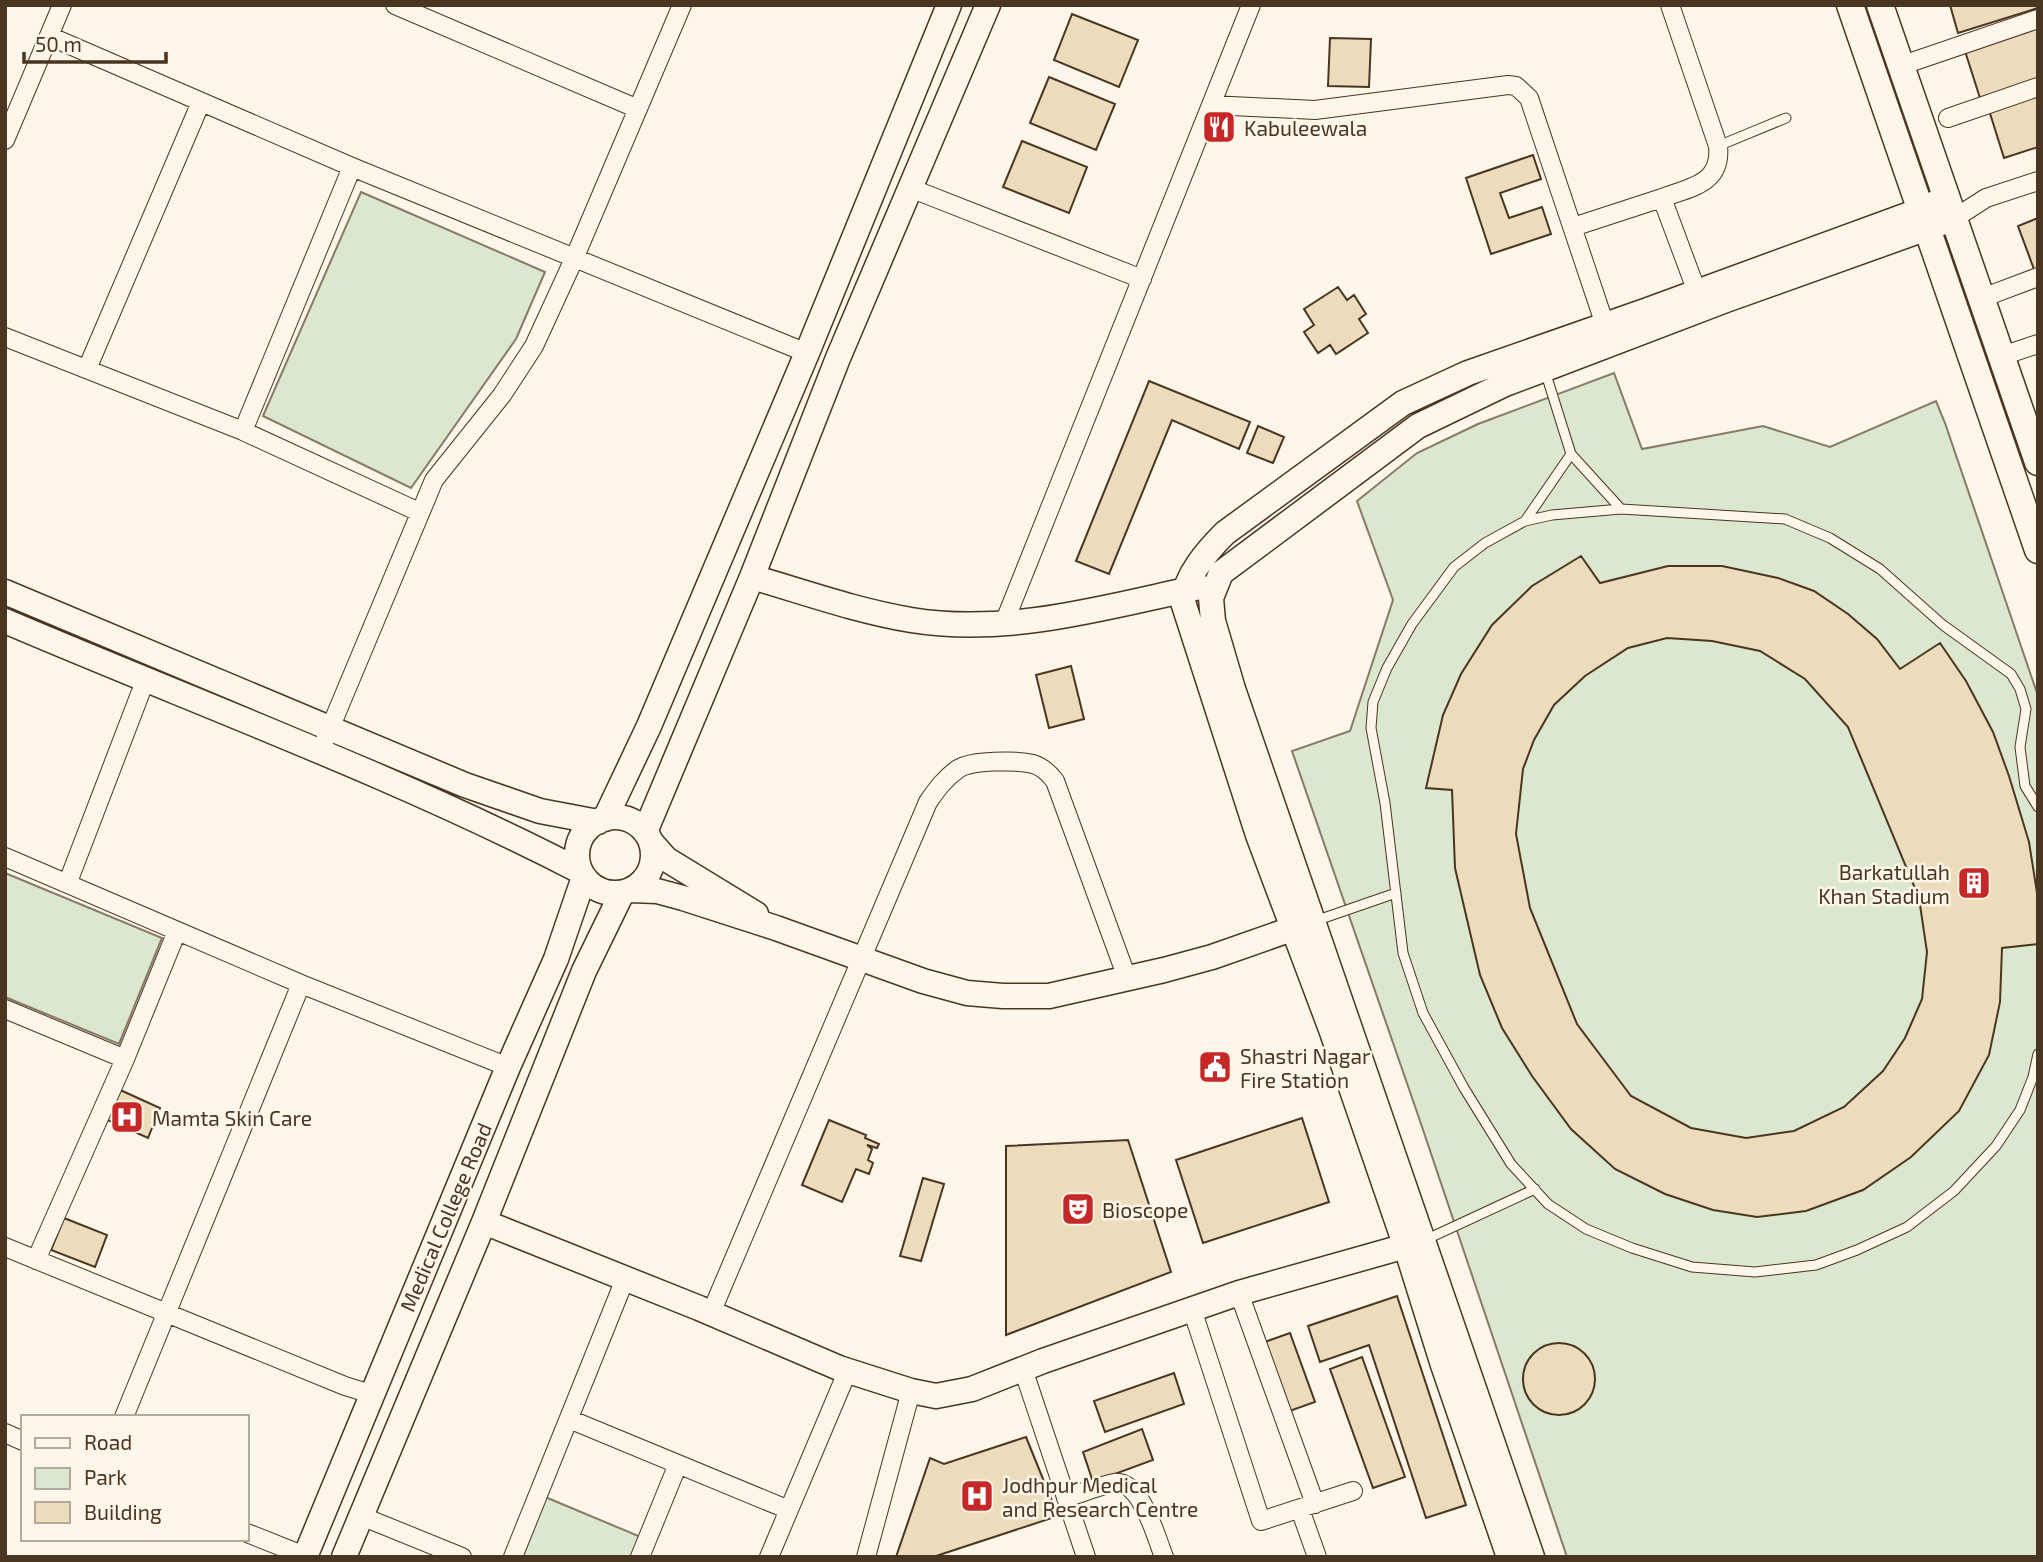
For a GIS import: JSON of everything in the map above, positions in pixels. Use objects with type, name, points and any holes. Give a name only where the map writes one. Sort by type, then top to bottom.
[{"type":"main road","points":[[1850,5],[2038,550]]},
{"type":"main road","points":[[1880,5],[2038,462]]},
{"type":"street","points":[[5,140],[62,5]]},
{"type":"street","points":[[395,5],[638,109]]},
{"type":"street","points":[[325,740],[434,480],[502,395],[534,346],[574,259],[681,5]]},
{"type":"street","points":[[582,874],[578,859],[581,840],[586,832],[601,820],[649,726],[807,353],[949,5]]},
{"type":"street","points":[[626,891],[640,884],[652,864],[648,837],[838,358],[988,5]]},
{"type":"street","points":[[1004,624],[1251,5]]},
{"type":"street","points":[[1573,228],[1705,181],[1713,173],[1720,159],[1718,146],[1670,5]]},
{"type":"street","points":[[1900,66],[2038,19]]},
{"type":"street","points":[[49,36],[352,167],[807,353]]},
{"type":"street","points":[[1212,105],[1315,110],[1516,86],[1529,98],[1605,325]]},
{"type":"street","points":[[1948,118],[2038,87]]},
{"type":"street","points":[[87,369],[201,102]]},
{"type":"street","points":[[243,431],[352,167]]},
{"type":"street","points":[[1532,1557],[1332,1032],[1213,621],[1211,597],[1221,573],[1418,426],[1505,384],[1726,300],[1951,208],[2038,181]]},
{"type":"street","points":[[910,188],[1142,279]]},
{"type":"street","points":[[1662,198],[1697,292]]},
{"type":"street","points":[[1303,925],[1258,835],[1183,602],[1184,590],[1207,551],[1225,533],[1403,403],[1468,373],[1697,292],[1924,219]]},
{"type":"street","points":[[1982,298],[2038,277]]},
{"type":"street","points":[[5,337],[243,431],[419,512]]},
{"type":"street","points":[[2002,356],[2038,344]]},
{"type":"street","points":[[752,577],[858,608],[913,620],[1004,624],[1124,605],[1216,584]]},
{"type":"street","points":[[5,592],[325,740],[582,874],[598,889],[657,891],[967,993],[1049,996],[1212,957],[1303,925]]},
{"type":"street","points":[[5,621],[145,681],[540,811],[601,820],[619,817],[629,820],[666,859],[733,898],[776,928]]},
{"type":"street","points":[[68,882],[145,681]]},
{"type":"street","points":[[711,1313],[928,802],[941,784],[960,768],[973,764],[1034,764],[1047,771],[1055,781],[1127,978]]},
{"type":"street","points":[[5,857],[301,984],[508,1067]]},
{"type":"street","name":"Medical College Road","points":[[305,1556],[555,959],[582,874]]},
{"type":"street","name":"Medical College Road","points":[[344,1557],[484,1222],[584,971],[626,891]]},
{"type":"street","points":[[36,1260],[125,1059],[177,931]]},
{"type":"street","points":[[125,1415],[301,984]]},
{"type":"street","points":[[5,1009],[125,1059]]},
{"type":"street","points":[[484,1222],[848,1370],[911,1391],[936,1396],[972,1389],[1238,1293],[1415,1244]]},
{"type":"street","points":[[1415,1244],[1442,1362],[1509,1557]]},
{"type":"street","points":[[5,1247],[345,1386],[371,1394]]},
{"type":"street","points":[[513,1557],[625,1279]]},
{"type":"street","points":[[1238,1293],[1307,1506],[1317,1557]]},
{"type":"street","points":[[1192,1309],[1261,1521],[1353,1491]]},
{"type":"street","points":[[1023,1369],[1086,1557]]},
{"type":"street","points":[[769,1557],[848,1370]]},
{"type":"street","points":[[866,1557],[911,1391]]},
{"type":"street","points":[[569,1419],[789,1510]]},
{"type":"street","points":[[5,1433],[21,1440]]},
{"type":"street","points":[[640,1557],[678,1464]]},
{"type":"street","points":[[1066,1498],[1117,1482],[1127,1484],[1139,1496],[1164,1557]]},
{"type":"street","points":[[361,1516],[462,1557]]},
{"type":"street","points":[[248,1533],[305,1556]]},
{"type":"lane","points":[[1718,146],[1786,118]]},
{"type":"lane","points":[[1545,369],[1571,454],[1621,509]]},
{"type":"lane","points":[[1525,521],[1571,454]]},
{"type":"lane","points":[[2038,807],[2025,786],[2020,747],[2026,709],[2020,689],[2011,674],[1935,619],[1880,569],[1830,538],[1785,519],[1621,509],[1562,513],[1525,521],[1485,543],[1454,567],[1412,624],[1387,668],[1373,702],[1371,728],[1376,764],[1382,780],[1403,953],[1423,1013],[1464,1088],[1511,1164],[1548,1205],[1586,1229],[1632,1248],[1692,1267],[1755,1272],[1816,1265],[1857,1250],[1907,1227],[1954,1191],[1996,1146],[2020,1110],[2038,1054]]},
{"type":"lane","points":[[1303,925],[1396,893]]},
{"type":"lane","points":[[1415,1244],[1535,1189]]},
{"type":"green space","points":[[361,192],[545,272],[516,339],[411,488],[263,416]]},
{"type":"green space","points":[[1614,373],[1642,449],[1763,426],[1830,447],[1936,401],[1945,423],[2038,696],[2038,1557],[1567,1557],[1292,751],[1350,731],[1393,600],[1357,501],[1417,453],[1478,424]]},
{"type":"green space","points":[[5,873],[162,938],[119,1044],[5,997]]},
{"type":"green space","points":[[538,1494],[648,1540],[640,1557],[513,1557]]},
{"type":"building","points":[[1950,5],[2038,5],[2038,8],[1958,33]]},
{"type":"building","points":[[1072,14],[1138,40],[1119,87],[1054,60]]},
{"type":"building","points":[[2038,24],[2038,79],[1980,98],[1964,48]]},
{"type":"building","points":[[1330,38],[1371,39],[1369,87],[1328,86]]},
{"type":"building","points":[[1049,77],[1115,104],[1096,150],[1030,123]]},
{"type":"building","points":[[2038,91],[2038,147],[2004,158],[1988,107]]},
{"type":"building","points":[[1022,141],[1087,167],[1069,213],[1003,187]]},
{"type":"building","points":[[1533,155],[1541,179],[1500,193],[1509,218],[1542,207],[1551,234],[1491,254],[1466,178]]},
{"type":"building","points":[[2038,218],[2038,271],[2035,272],[2018,226]]},
{"type":"building","points":[[1338,287],[1347,300],[1354,295],[1366,314],[1359,319],[1368,333],[1336,354],[1330,345],[1318,353],[1304,332],[1314,325],[1304,309]]},
{"type":"building","points":[[1149,381],[1250,422],[1239,449],[1172,420],[1109,574],[1076,561]]},
{"type":"building","points":[[1258,426],[1284,437],[1273,463],[1247,453]]},
{"type":"building","name":"Barkatullah Khan Stadium","points":[[1581,556],[1600,583],[1668,566],[1722,566],[1778,578],[1814,591],[1848,614],[1877,639],[1900,669],[1940,643],[1966,681],[1993,732],[2029,842],[2038,899],[2038,944],[2002,948],[2000,1002],[1989,1055],[1959,1111],[1911,1157],[1863,1190],[1806,1211],[1757,1217],[1713,1210],[1665,1194],[1615,1169],[1571,1129],[1532,1076],[1502,1028],[1480,975],[1455,868],[1452,790],[1426,788],[1443,715],[1461,674],[1492,625],[1532,586]],"holes":[[[1667,638],[1712,641],[1760,651],[1805,679],[1848,727],[1919,898],[1927,952],[1922,999],[1905,1038],[1883,1071],[1844,1107],[1794,1131],[1746,1138],[1691,1128],[1631,1096],[1577,1024],[1530,908],[1516,834],[1523,769],[1534,740],[1554,705],[1585,676],[1628,648]]]},
{"type":"building","points":[[1071,666],[1084,719],[1049,728],[1036,675]]},
{"type":"building","points":[[118,1089],[160,1108],[148,1138],[105,1119]]},
{"type":"building","points":[[1302,1118],[1329,1202],[1203,1243],[1176,1160]]},
{"type":"building","points":[[829,1120],[866,1135],[865,1138],[879,1144],[877,1148],[867,1145],[872,1149],[868,1160],[873,1163],[869,1174],[856,1169],[842,1202],[802,1185]]},
{"type":"building","name":"Bioscope","points":[[1128,1140],[1171,1272],[1006,1335],[1006,1146]]},
{"type":"building","points":[[923,1178],[944,1184],[921,1261],[900,1256]]},
{"type":"building","points":[[64,1218],[107,1235],[95,1267],[51,1250]]},
{"type":"building","points":[[1397,1296],[1466,1505],[1426,1518],[1369,1345],[1320,1362],[1308,1326]]},
{"type":"building","points":[[1290,1333],[1315,1402],[1284,1413],[1259,1344]]},
{"type":"building","points":[[1559,1343],[1579,1349],[1589,1359],[1595,1379],[1589,1399],[1579,1409],[1559,1415],[1539,1409],[1529,1399],[1523,1379],[1529,1359],[1539,1349]]},
{"type":"building","points":[[1362,1357],[1405,1477],[1373,1488],[1330,1369]]},
{"type":"building","points":[[1174,1373],[1184,1404],[1105,1432],[1094,1401]]},
{"type":"building","points":[[1142,1429],[1153,1460],[1093,1482],[1083,1452]]},
{"type":"building","points":[[1026,1437],[1058,1516],[933,1557],[896,1557],[930,1458],[944,1464]]},
{"type":"place","name":"Kabuleewala","points":[[1219,127]]},
{"type":"place","name":"Barkatullah Khan Stadium","points":[[1974,883]]},
{"type":"place","name":"Shastri Nagar Fire Station","points":[[1215,1067]]},
{"type":"place","name":"Mamta Skin Care","points":[[127,1117]]},
{"type":"place","name":"Bioscope","points":[[1078,1209]]},
{"type":"place","name":"Jodhpur Medical and Research Centre","points":[[977,1496]]}]
